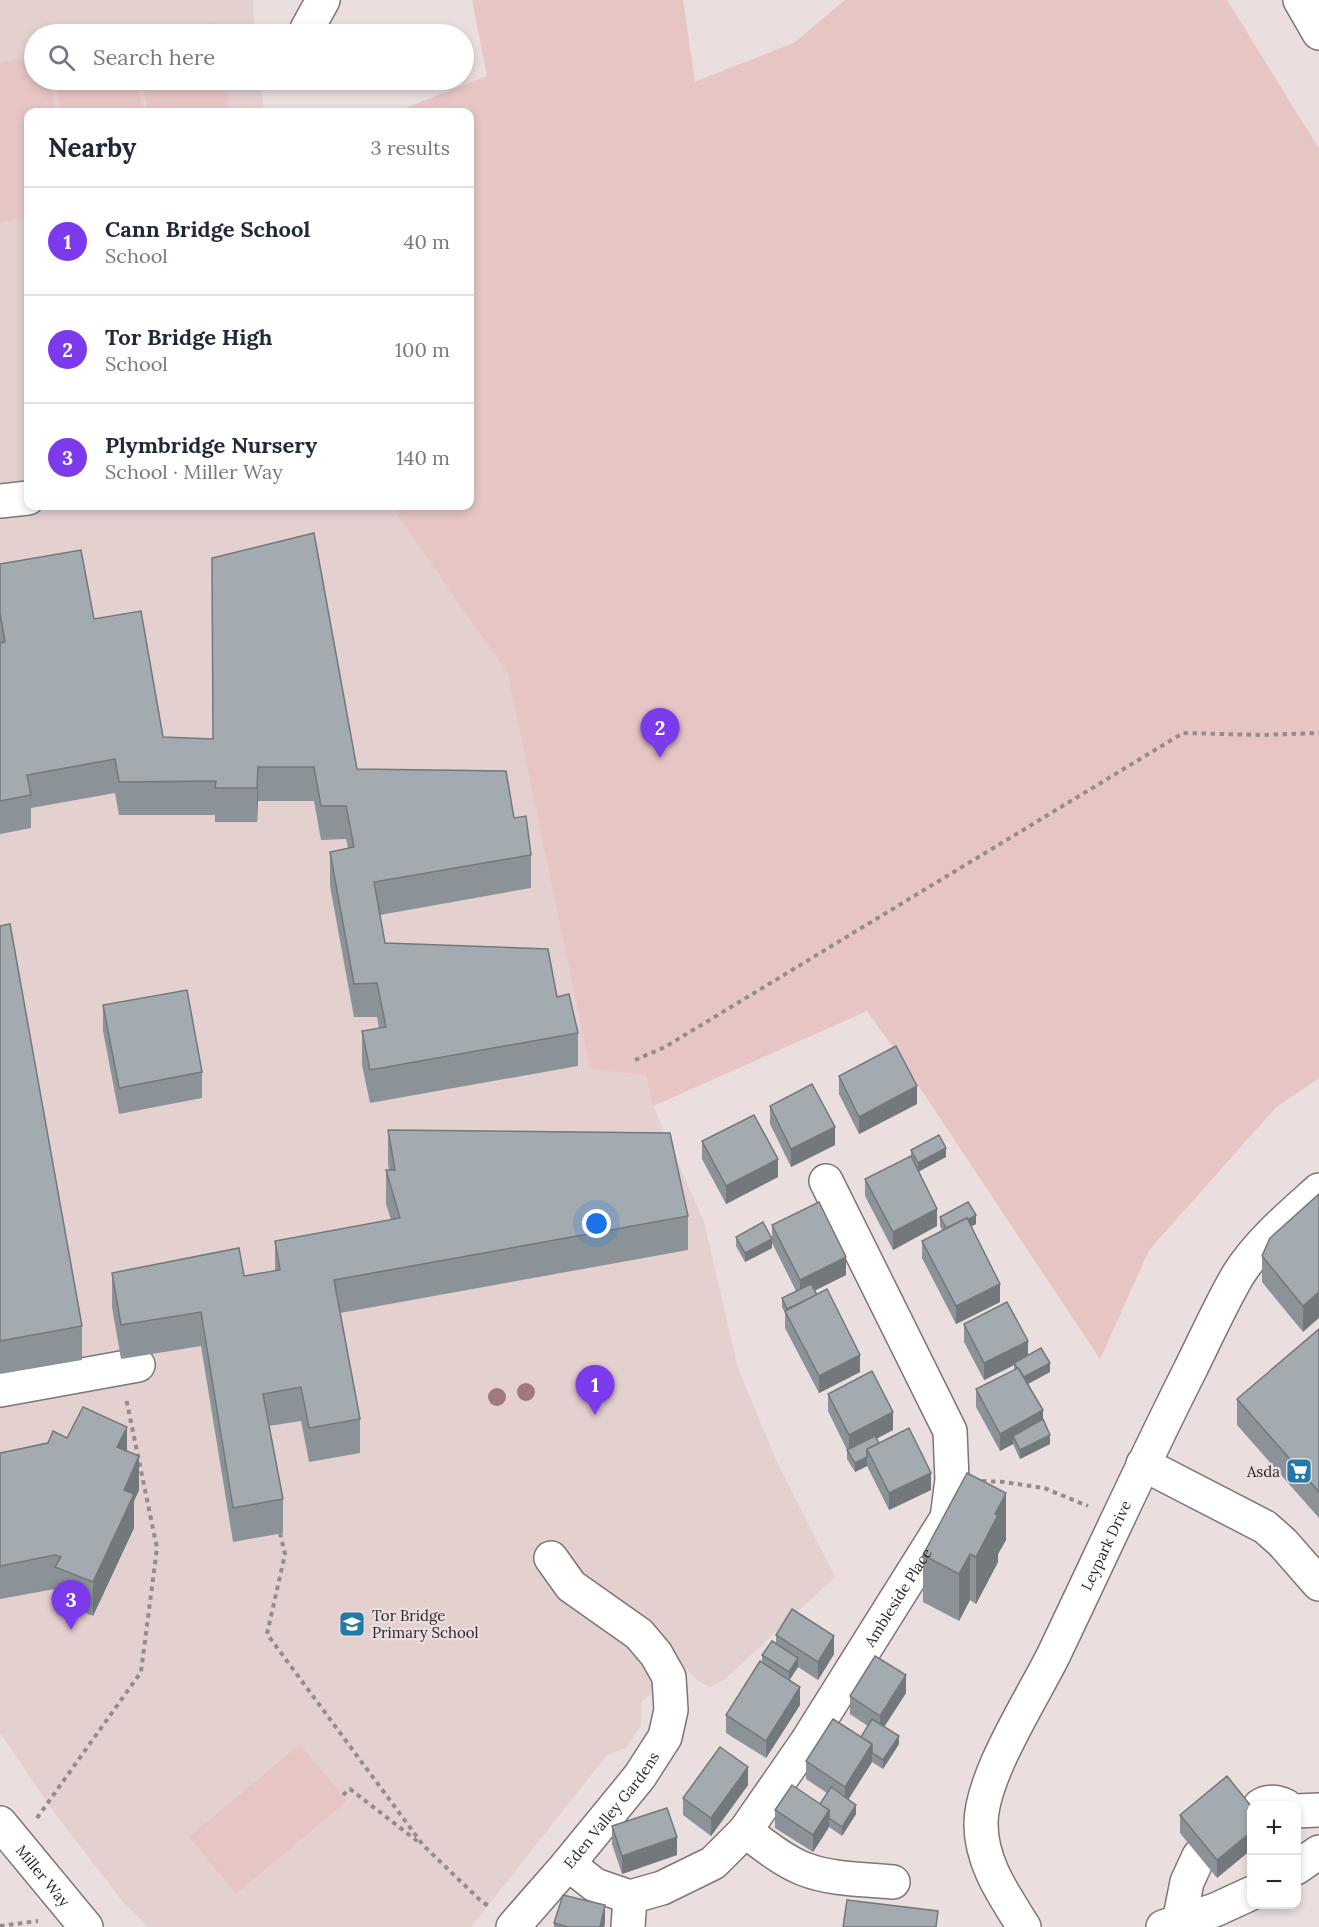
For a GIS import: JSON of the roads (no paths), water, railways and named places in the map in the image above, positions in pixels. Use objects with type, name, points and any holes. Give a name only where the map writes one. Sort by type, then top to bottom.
[{"type":"street","points":[[310,24],[322,0]]},
{"type":"street","points":[[1300,0],[1319,33]]},
{"type":"street","points":[[0,501],[24,498]]},
{"type":"street","name":"Ambleside Place","points":[[568,1864],[629,1912],[662,1888],[713,1863],[745,1831],[806,1743],[947,1518],[952,1480],[950,1431],[826,1181]]},
{"type":"street","name":"Leypark Drive","points":[[1024,1927],[996,1882],[984,1851],[981,1823],[985,1797],[999,1762],[1054,1654],[1143,1464],[1239,1275],[1268,1236],[1319,1190]]},
{"type":"street","points":[[0,1390],[129,1367]]},
{"type":"street","points":[[1143,1464],[1265,1527],[1282,1542],[1319,1584]]},
{"type":"street","name":"Eden Valley Gardens","points":[[514,1926],[640,1776],[665,1737],[671,1710],[669,1677],[656,1654],[639,1634],[571,1586],[551,1558]]},
{"type":"street","points":[[1301,1810],[1319,1810]]},
{"type":"street","points":[[745,1831],[777,1854],[804,1869],[831,1876],[893,1882]]},
{"type":"street","name":"Miller Way","points":[[9,1835],[86,1927]]},
{"type":"street","points":[[1301,1865],[1319,1852]]},
{"type":"street","points":[[1171,1924],[1199,1856]]},
{"type":"street","points":[[1171,1924],[1215,1910],[1247,1895]]},
{"type":"place","name":"Tor Bridge High","points":[[660,758]]},
{"type":"place","name":"Cann Bridge School","points":[[595,1415]]},
{"type":"place","name":"Asda","points":[[1299,1471]]},
{"type":"place","name":"Tor Bridge Primary School","points":[[352,1624]]},
{"type":"place","name":"Plymbridge Nursery","points":[[71,1630]]}]
